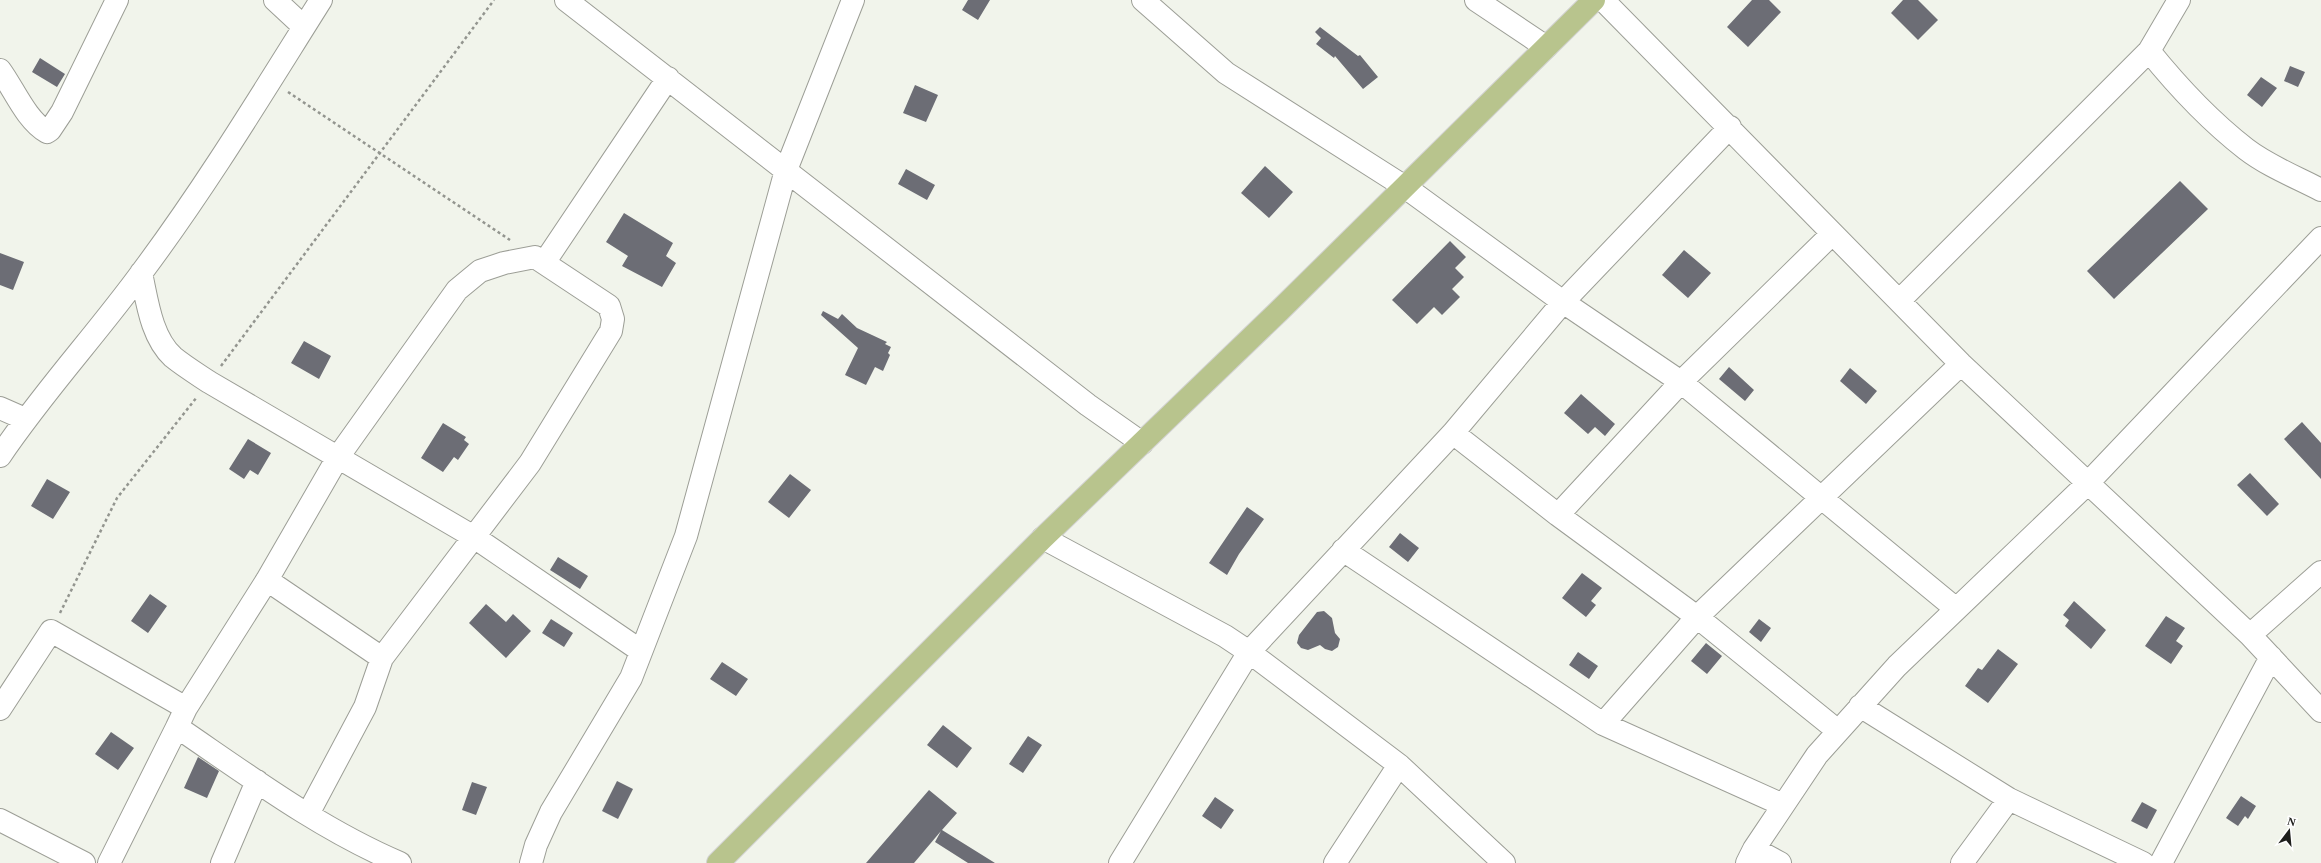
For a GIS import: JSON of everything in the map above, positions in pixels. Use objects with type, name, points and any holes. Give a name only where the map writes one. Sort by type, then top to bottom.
[{"type":"main road","points":[[721,862],[1043,538],[1405,187],[1594,0]]},
{"type":"street","points":[[0,70],[32,118],[40,128],[47,132],[62,112],[117,0]]},
{"type":"street","points":[[275,0],[304,28]]},
{"type":"street","points":[[0,456],[25,419],[141,273],[206,183],[321,0]]},
{"type":"street","points":[[566,0],[1088,405],[1142,443]]},
{"type":"street","points":[[531,863],[536,845],[551,812],[631,678],[686,536],[786,170],[854,0]]},
{"type":"street","points":[[1603,0],[1730,127],[1831,235],[1961,364],[2087,484],[2250,635],[2321,711]]},
{"type":"street","points":[[1899,301],[2149,51],[2179,0]]},
{"type":"street","points":[[1479,1],[1546,47]]},
{"type":"street","points":[[1151,4],[1177,32],[1226,73],[1405,187],[1563,302],[1681,382],[1955,608]]},
{"type":"street","points":[[2149,51],[2203,112],[2247,150],[2321,190]]},
{"type":"street","points":[[540,260],[668,78]]},
{"type":"street","points":[[1120,863],[1249,652],[1453,433],[1563,302],[1730,127]]},
{"type":"street","points":[[1558,515],[1681,382],[1831,235]]},
{"type":"street","points":[[1780,863],[1750,856],[1817,755],[1897,666],[1955,608],[2087,484],[2321,238]]},
{"type":"street","points":[[108,863],[186,708],[267,580],[338,457],[457,290],[480,271],[504,263],[540,260],[609,306],[613,319],[611,331],[530,463],[382,658],[365,707],[308,814]]},
{"type":"street","points":[[141,273],[151,318],[158,336],[172,356],[209,382],[474,537],[642,651]]},
{"type":"street","points":[[1603,724],[1697,617],[1961,364]]},
{"type":"street","points":[[0,408],[25,419]]},
{"type":"street","points":[[1453,433],[1558,515],[1697,617],[1838,731]]},
{"type":"street","points":[[1043,538],[1225,636],[1249,652],[1399,765],[1502,862]]},
{"type":"street","points":[[1343,550],[1603,724],[1783,805]]},
{"type":"street","points":[[2250,635],[2321,572]]},
{"type":"street","points":[[267,580],[382,658]]},
{"type":"street","points":[[0,709],[51,631],[186,708]]},
{"type":"street","points":[[2161,863],[2271,657]]},
{"type":"street","points":[[1860,706],[2009,798],[2143,863]]},
{"type":"street","points":[[177,727],[308,814],[369,858],[400,863]]},
{"type":"street","points":[[1335,863],[1399,765]]},
{"type":"street","points":[[222,863],[257,781]]},
{"type":"street","points":[[1962,863],[2009,798]]},
{"type":"street","points":[[0,820],[84,863]]},
{"type":"path","points":[[51,631],[117,498],[209,382],[494,0]]},
{"type":"path","points":[[270,80],[540,260]]},
{"type":"building","points":[[968,0],[990,0],[978,20],[962,10]]},
{"type":"building","points":[[1752,0],[1769,0],[1781,12],[1748,47],[1727,27]]},
{"type":"building","points":[[1903,0],[1918,0],[1938,20],[1918,40],[1891,13]]},
{"type":"building","points":[[1320,27],[1358,56],[1360,55],[1378,77],[1363,89],[1335,56],[1334,58],[1316,44],[1321,38],[1315,32]]},
{"type":"building","points":[[40,58],[65,74],[57,87],[32,72]]},
{"type":"building","points":[[2290,66],[2305,72],[2298,87],[2284,81]]},
{"type":"building","points":[[2261,77],[2277,88],[2262,107],[2247,95]]},
{"type":"building","points":[[915,85],[938,95],[926,122],[903,113]]},
{"type":"building","points":[[1265,166],[1293,192],[1269,218],[1241,193]]},
{"type":"building","points":[[906,169],[935,185],[927,200],[898,184]]},
{"type":"building","points":[[2180,181],[2208,209],[2114,299],[2087,271]]},
{"type":"building","points":[[624,213],[673,243],[666,256],[676,263],[662,287],[622,266],[628,256],[606,242]]},
{"type":"building","points":[[1450,241],[1466,257],[1455,268],[1464,277],[1452,289],[1460,297],[1442,315],[1434,307],[1417,324],[1392,300]]},
{"type":"building","points":[[1684,250],[1711,273],[1688,298],[1662,275]]},
{"type":"building","points":[[0,253],[24,262],[13,290],[0,285]]},
{"type":"building","points":[[823,311],[838,319],[842,314],[857,328],[887,342],[885,344],[891,347],[888,353],[890,355],[883,371],[875,367],[866,385],[845,375],[858,348],[821,315]]},
{"type":"building","points":[[304,341],[331,356],[319,379],[291,363]]},
{"type":"building","points":[[1729,367],[1754,390],[1745,401],[1719,379]]},
{"type":"building","points":[[1850,368],[1877,391],[1866,404],[1840,381]]},
{"type":"building","points":[[1581,394],[1615,424],[1605,436],[1595,427],[1588,434],[1564,413]]},
{"type":"building","points":[[2302,422],[2321,443],[2321,479],[2284,439]]},
{"type":"building","points":[[443,423],[466,437],[464,440],[469,444],[458,460],[454,457],[443,472],[421,458]]},
{"type":"building","points":[[248,439],[271,453],[258,475],[250,470],[244,479],[229,469]]},
{"type":"building","points":[[2250,473],[2279,504],[2267,516],[2237,485]]},
{"type":"building","points":[[790,474],[811,490],[789,518],[768,502]]},
{"type":"building","points":[[47,479],[70,492],[53,519],[31,506]]},
{"type":"building","points":[[1247,507],[1264,519],[1239,554],[1227,575],[1209,563]]},
{"type":"building","points":[[1400,533],[1419,548],[1408,562],[1389,547]]},
{"type":"building","points":[[558,557],[588,576],[580,589],[550,570]]},
{"type":"building","points":[[1582,573],[1602,588],[1591,601],[1596,605],[1586,617],[1562,598]]},
{"type":"building","points":[[150,594],[167,606],[148,633],[131,621]]},
{"type":"building","points":[[2074,601],[2106,630],[2091,649],[2065,626],[2069,620],[2063,615]]},
{"type":"building","points":[[486,604],[506,622],[513,614],[531,631],[506,658],[469,623]]},
{"type":"building","points":[[1324,611],[1332,618],[1335,633],[1340,639],[1338,647],[1332,651],[1325,649],[1320,645],[1308,650],[1301,648],[1297,643],[1299,635],[1317,612]]},
{"type":"building","points":[[2166,616],[2185,628],[2176,641],[2183,646],[2171,664],[2145,646]]},
{"type":"building","points":[[551,619],[573,633],[564,647],[542,633]]},
{"type":"building","points":[[1759,619],[1771,628],[1761,642],[1749,632]]},
{"type":"building","points":[[1706,643],[1722,656],[1707,674],[1691,661]]},
{"type":"building","points":[[1998,649],[2018,664],[1988,703],[1965,686],[1978,668],[1982,670]]},
{"type":"building","points":[[1578,652],[1598,666],[1589,679],[1569,665]]},
{"type":"building","points":[[722,662],[748,679],[736,696],[710,679]]},
{"type":"building","points":[[943,725],[972,748],[957,768],[927,745]]},
{"type":"building","points":[[111,732],[134,748],[118,770],[95,754]]},
{"type":"building","points":[[1028,736],[1042,745],[1023,773],[1009,764]]},
{"type":"building","points":[[198,757],[219,771],[207,798],[184,788]]},
{"type":"building","points":[[617,781],[633,789],[618,819],[602,811]]},
{"type":"building","points":[[472,782],[487,787],[476,815],[462,810]]},
{"type":"building","points":[[929,790],[957,813],[942,830],[995,863],[968,863],[935,842],[941,831],[914,863],[866,863]]},
{"type":"building","points":[[2241,796],[2256,806],[2248,819],[2245,816],[2238,826],[2226,818]]},
{"type":"building","points":[[1215,797],[1234,810],[1221,829],[1202,816]]},
{"type":"building","points":[[2142,802],[2157,810],[2147,829],[2131,821]]}]
